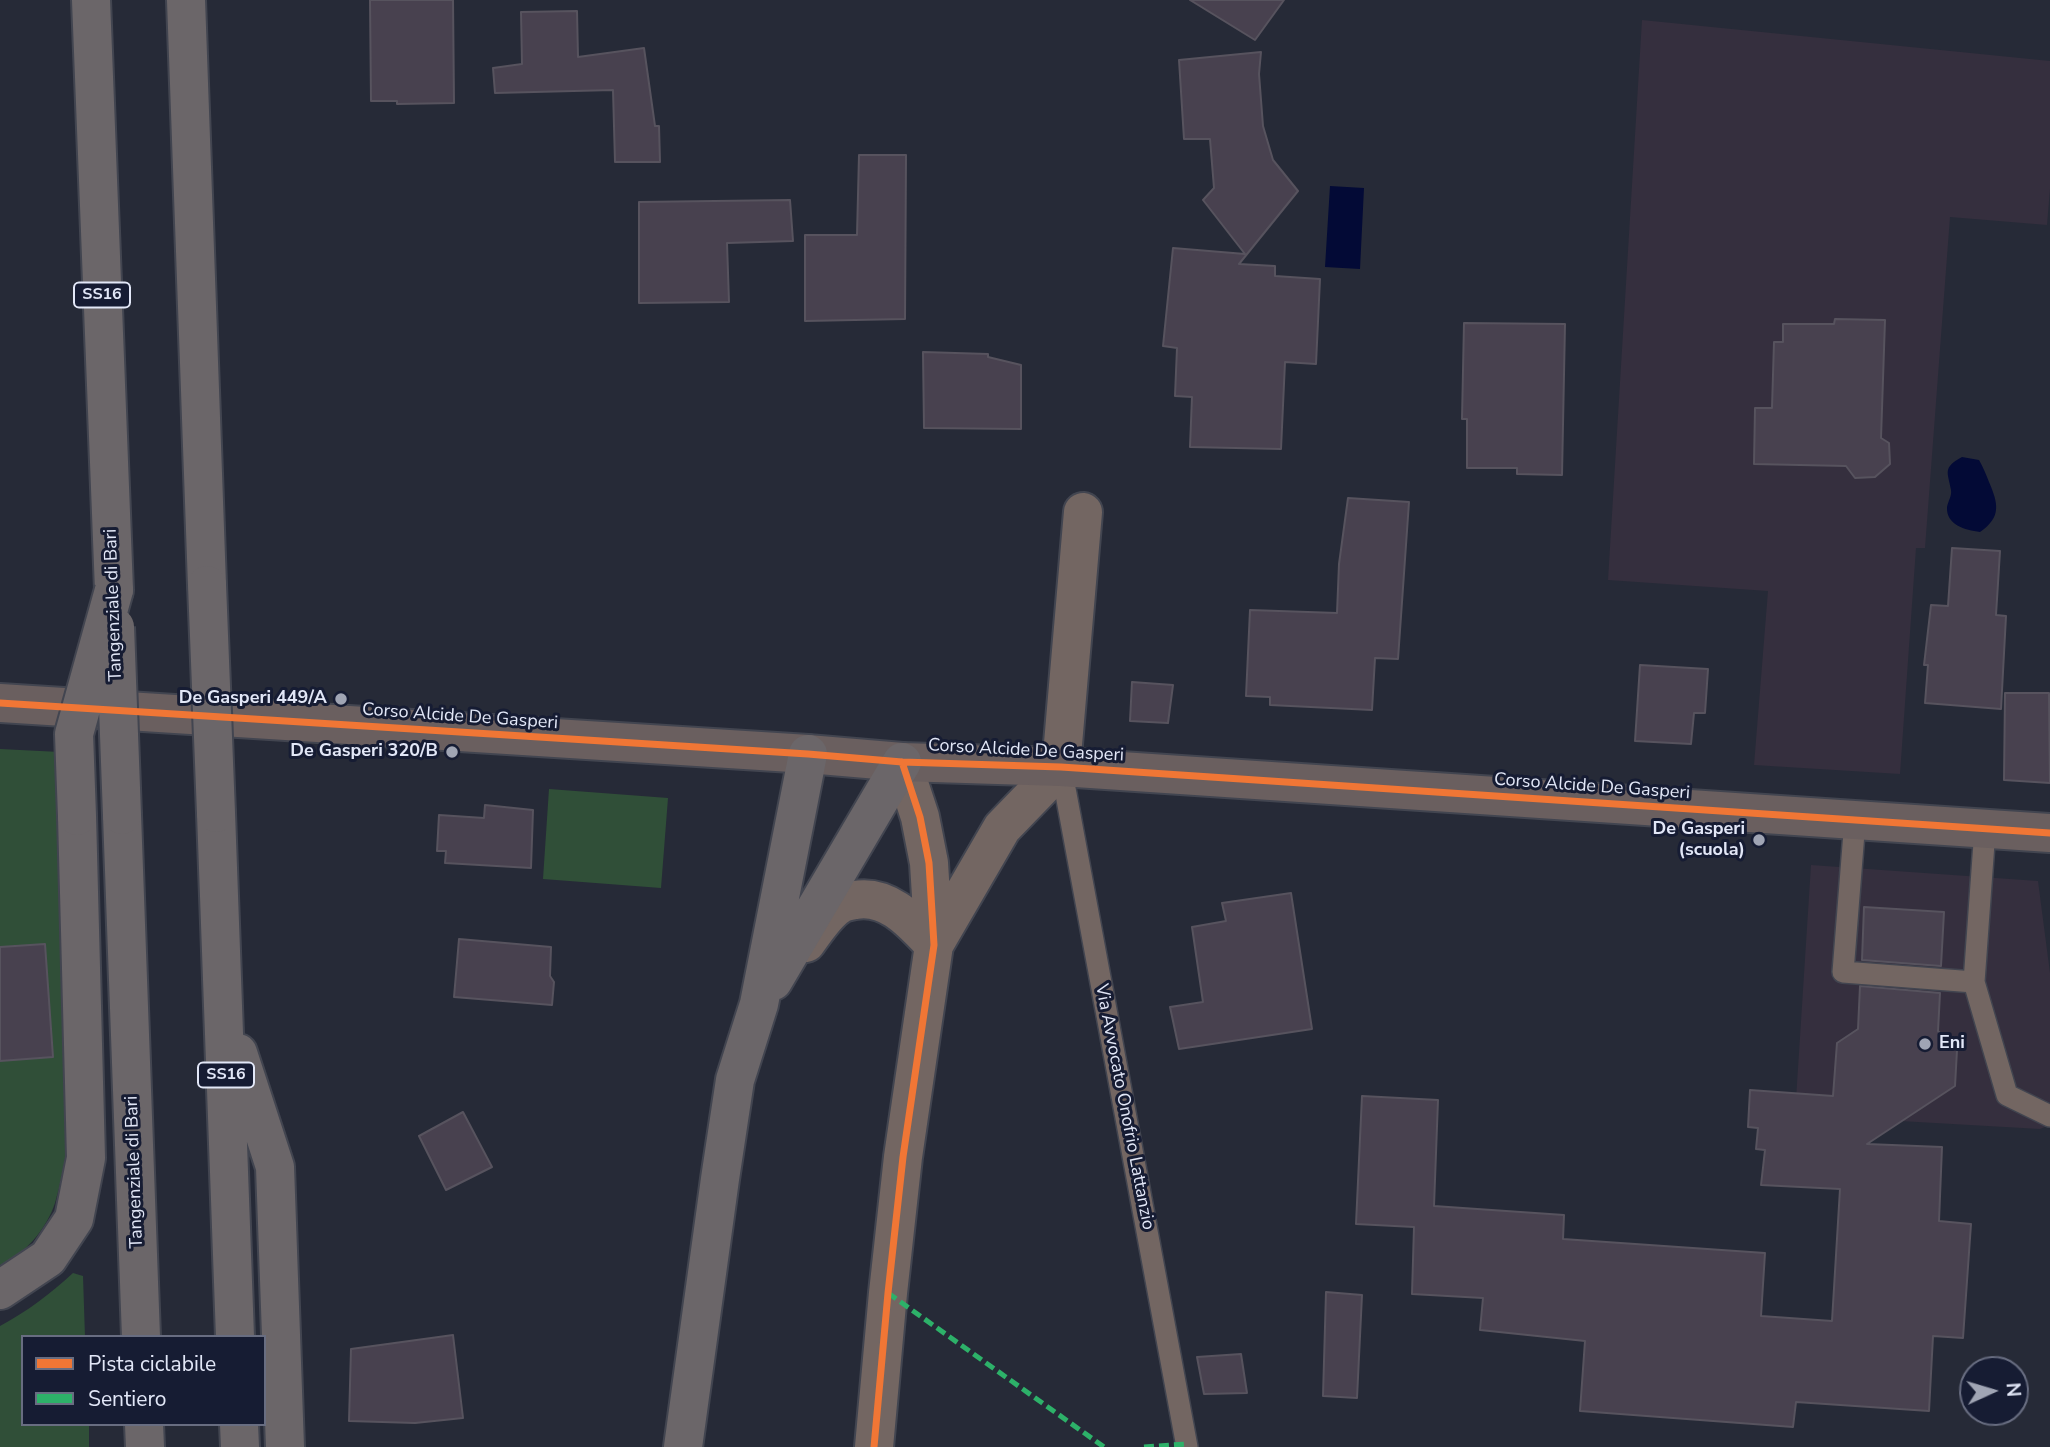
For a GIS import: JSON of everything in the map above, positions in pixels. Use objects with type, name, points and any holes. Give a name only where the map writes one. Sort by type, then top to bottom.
[{"type":"highway","name":"Tangenziale di Bari","points":[[91,0],[141,1335]]},
{"type":"highway","name":"SS16","points":[[186,0],[235,1335]]},
{"type":"highway","points":[[0,1290],[48,1258],[74,1219],[86,1158],[74,734],[114,590]]},
{"type":"highway","points":[[681,1438],[735,1080],[759,1004],[808,754]]},
{"type":"highway","points":[[759,1004],[902,762]]},
{"type":"highway","points":[[223,1007],[275,1167],[285,1447]]},
{"type":"highway","points":[[144,1426],[145,1447]]},
{"type":"highway","points":[[239,1426],[240,1447]]},
{"type":"street","points":[[934,945],[1002,828],[1061,767],[1083,512]]},
{"type":"street","name":"Corso Alcide De Gasperi","points":[[0,703],[902,762],[1061,767],[2050,833]]},
{"type":"street","points":[[874,1447],[903,1157],[934,945],[929,863],[920,817],[902,762]]},
{"type":"street","points":[[759,1004],[821,923],[840,904],[860,900],[883,902],[906,916],[934,945]]},
{"type":"lane","name":"Via Avvocato Onofrio Lattanzio","points":[[1061,767],[1187,1447]]},
{"type":"lane","points":[[1855,820],[1843,972],[1974,982]]},
{"type":"lane","points":[[1985,829],[1974,982],[2007,1095],[2050,1116]]},
{"type":"shaded area","points":[[1642,20],[2050,61],[2050,189],[2047,225],[1950,217],[1925,548],[1916,548],[1900,774],[1754,765],[1768,591],[1608,580]]},
{"type":"shaded area","points":[[1330,186],[1364,188],[1360,269],[1325,267]]},
{"type":"shaded area","points":[[1962,457],[1979,460],[1996,503],[1992,521],[1980,532],[1958,526],[1948,513],[1951,492],[1948,471],[1951,464]]},
{"type":"shaded area","name":"Eni","points":[[1811,865],[2038,881],[2050,973],[2050,1125],[2040,1129],[1795,1115]]},
{"type":"green space","points":[[0,749],[60,752],[71,1093],[67,1148],[55,1203],[34,1240],[18,1255],[0,1265]]},
{"type":"green space","points":[[549,789],[668,798],[661,888],[543,879]]},
{"type":"green space","points":[[73,1273],[83,1276],[85,1335],[21,1335],[21,1426],[89,1426],[89,1447],[0,1447],[0,1326],[56,1288]]},
{"type":"building","points":[[370,0],[453,0],[454,103],[397,104],[397,101],[371,101]]},
{"type":"building","points":[[1190,0],[1284,0],[1255,40]]},
{"type":"building","points":[[577,11],[578,57],[644,48],[655,126],[659,126],[660,162],[615,162],[613,90],[495,93],[493,68],[522,64],[521,12]]},
{"type":"building","points":[[1261,52],[1259,74],[1263,126],[1273,160],[1298,191],[1239,264],[1275,266],[1275,276],[1320,279],[1316,364],[1285,362],[1281,449],[1190,447],[1192,397],[1175,396],[1177,348],[1163,346],[1173,248],[1245,254],[1203,200],[1214,188],[1210,139],[1184,139],[1179,60]]},
{"type":"building","points":[[859,155],[906,155],[905,319],[805,321],[805,235],[857,235]]},
{"type":"building","points":[[790,200],[793,241],[727,243],[729,302],[639,303],[639,202]]},
{"type":"building","points":[[1835,319],[1885,320],[1881,438],[1889,443],[1890,464],[1875,477],[1855,478],[1846,466],[1754,464],[1755,408],[1772,408],[1774,342],[1783,342],[1783,324],[1834,324]]},
{"type":"building","points":[[1464,323],[1565,324],[1562,475],[1517,474],[1517,468],[1467,468],[1467,419],[1462,419]]},
{"type":"building","points":[[923,352],[988,354],[988,357],[1021,365],[1021,429],[924,428]]},
{"type":"building","points":[[1348,498],[1409,502],[1398,659],[1375,658],[1372,710],[1270,705],[1270,697],[1246,696],[1250,610],[1337,613],[1339,564]]},
{"type":"building","points":[[1952,548],[2000,551],[1996,615],[2006,616],[2001,709],[1925,703],[1928,665],[1924,665],[1931,605],[1948,606]]},
{"type":"building","points":[[1640,665],[1708,669],[1705,713],[1694,713],[1691,744],[1635,741]]},
{"type":"building","points":[[1132,682],[1173,685],[1168,723],[1130,721]]},
{"type":"building","points":[[2005,693],[2049,693],[2050,783],[2004,780]]},
{"type":"building","points":[[485,805],[533,810],[531,868],[445,863],[446,851],[437,851],[439,815],[484,818]]},
{"type":"building","points":[[1291,893],[1312,1029],[1179,1049],[1170,1007],[1203,1002],[1192,927],[1226,921],[1222,903]]},
{"type":"building","points":[[1864,907],[1944,912],[1941,966],[1862,960]]},
{"type":"building","points":[[459,939],[551,947],[550,976],[554,982],[552,1005],[454,997]]},
{"type":"building","points":[[45,944],[53,1057],[0,1061],[0,947]]},
{"type":"building","points":[[1860,986],[1940,993],[1938,1031],[1957,1050],[1955,1086],[1867,1144],[1942,1147],[1939,1221],[1971,1224],[1963,1338],[1933,1336],[1929,1411],[1796,1402],[1793,1427],[1580,1411],[1585,1341],[1480,1330],[1483,1298],[1412,1294],[1414,1227],[1356,1224],[1362,1096],[1438,1100],[1434,1206],[1564,1215],[1563,1239],[1765,1253],[1761,1316],[1832,1321],[1840,1189],[1761,1185],[1765,1150],[1756,1149],[1758,1128],[1748,1127],[1750,1090],[1833,1096],[1837,1043],[1858,1029]]},
{"type":"building","points":[[463,1112],[492,1167],[446,1190],[419,1136]]},
{"type":"building","points":[[1326,1292],[1362,1295],[1357,1398],[1323,1396]]},
{"type":"building","points":[[453,1335],[463,1418],[415,1423],[349,1421],[351,1349]]},
{"type":"building","points":[[1241,1354],[1247,1393],[1204,1394],[1197,1357]]},
{"type":"marked path","points":[[888,1293],[1104,1447]]},
{"type":"marked path","points":[[1144,1447],[1186,1444]]},
{"type":"cycle path","points":[[0,703],[902,762],[1061,767],[2050,833]]},
{"type":"cycle path","points":[[874,1447],[903,1157],[934,945],[929,863],[920,817],[902,762]]},
{"type":"place","name":"De Gasperi 449/A","points":[[341,699]]},
{"type":"place","name":"De Gasperi 320/B","points":[[452,752]]},
{"type":"place","name":"De Gasperi (scuola)","points":[[1759,840]]},
{"type":"place","name":"Eni","points":[[1925,1044]]}]
